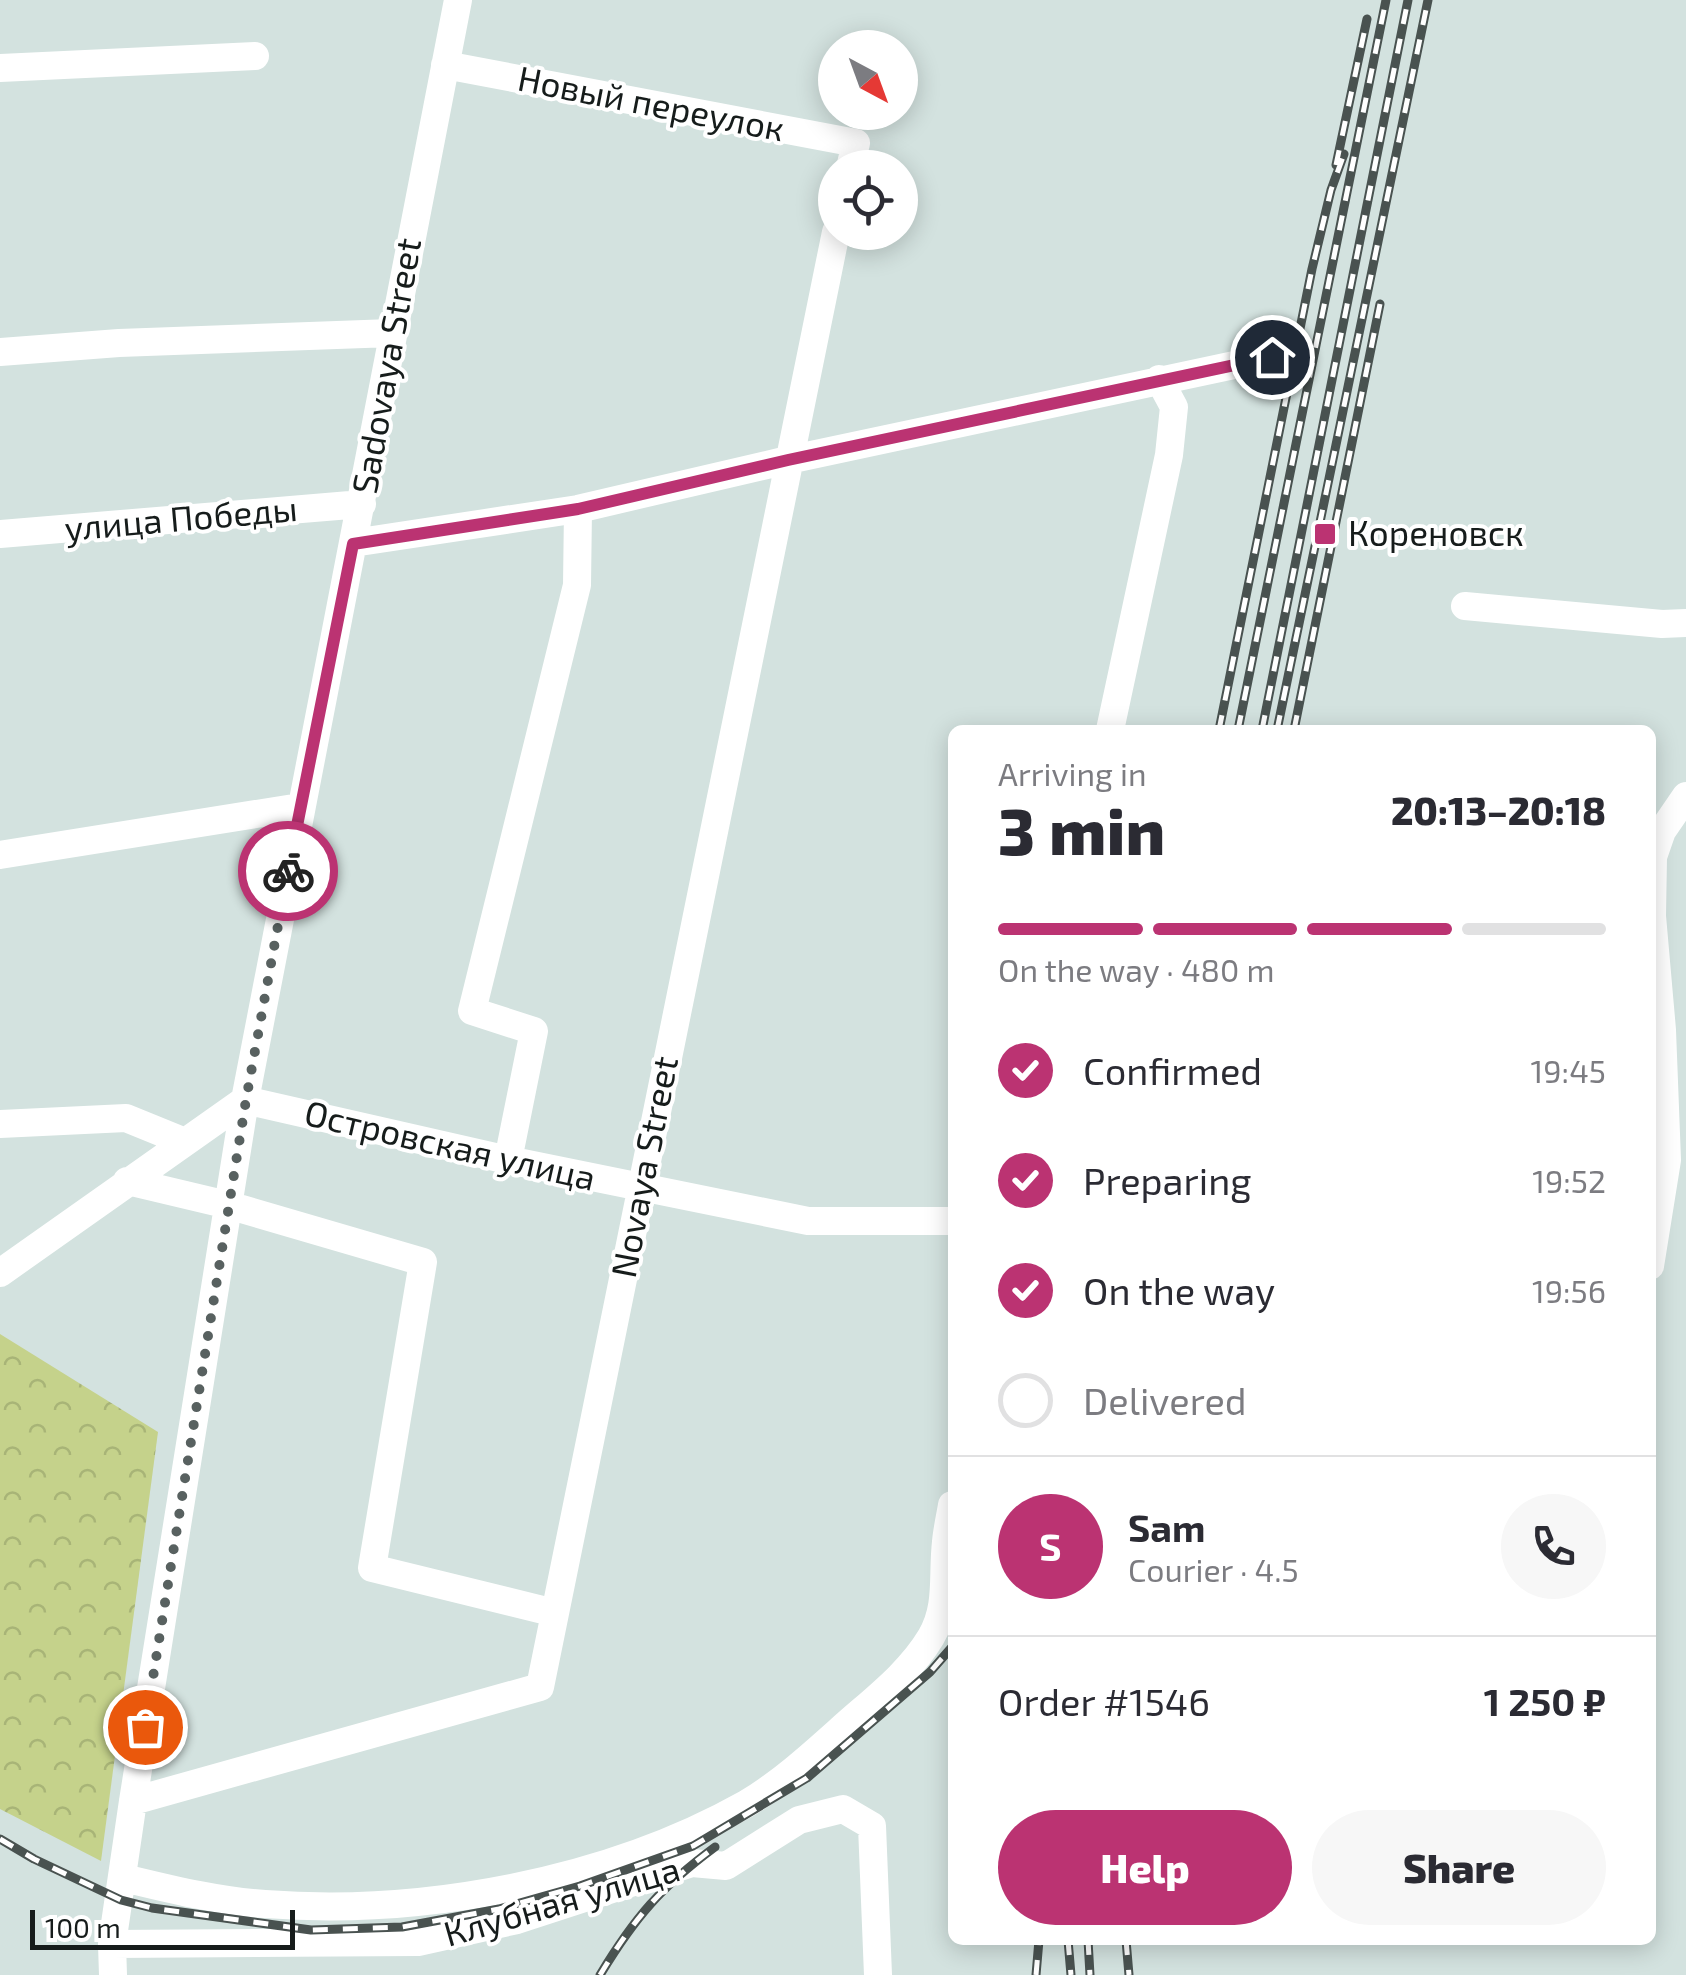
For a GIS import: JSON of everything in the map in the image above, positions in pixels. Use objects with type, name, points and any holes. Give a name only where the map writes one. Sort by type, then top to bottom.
[{"type":"street","name":"Sadovaya Street","points":[[113,1975],[112,1944],[133,1802],[246,1100],[458,0]]},
{"type":"street","points":[[0,68],[256,56]]},
{"type":"street","name":"Новый переулок","points":[[446,65],[830,150]]},
{"type":"street","name":"Novaya Street","points":[[133,1802],[540,1686],[832,250]]},
{"type":"street","points":[[0,352],[119,343],[392,334]]},
{"type":"street","points":[[353,544],[578,509],[1272,357]]},
{"type":"street","points":[[1111,725],[1169,455],[1174,407],[1159,379]]},
{"type":"street","name":"улица Победы","points":[[0,534],[362,504]]},
{"type":"street","points":[[508,1160],[534,1031],[472,1011],[576,584],[578,509]]},
{"type":"street","points":[[1465,606],[1686,623]]},
{"type":"street","points":[[1656,850],[1662,830],[1686,796]]},
{"type":"street","points":[[0,854],[300,807]]},
{"type":"street","points":[[1656,962],[1666,1160],[1656,1226]]},
{"type":"street","points":[[0,1273],[246,1100]]},
{"type":"street","name":"Островская улица","points":[[246,1100],[508,1160],[808,1221],[948,1220]]},
{"type":"street","points":[[0,1124],[126,1118],[184,1142]]},
{"type":"street","points":[[127,1181],[228,1205],[423,1262],[372,1568],[555,1613]]},
{"type":"street","points":[[124,1878],[262,1904],[369,1907],[462,1898],[658,1847],[749,1802],[809,1757],[906,1670],[931,1637],[944,1603],[948,1530]]},
{"type":"street","name":"Клубная улица","points":[[112,1944],[418,1942],[517,1920],[692,1864],[726,1866],[799,1820],[842,1809],[872,1826],[878,1975]]},
{"type":"green space","points":[[0,1334],[158,1432],[101,1861],[0,1809]]},
{"type":"railway","points":[[1239,725],[1386,0]]},
{"type":"railway","points":[[1263,725],[1408,0]]},
{"type":"railway","points":[[1278,725],[1428,0]]},
{"type":"railway","points":[[1336,165],[1367,19]]},
{"type":"railway","points":[[1220,725],[1312,269],[1344,154]]},
{"type":"railway","points":[[1295,725],[1380,304]]},
{"type":"railway","points":[[0,1839],[121,1900],[152,1908],[311,1930],[402,1927],[499,1909],[580,1886],[693,1846],[807,1778],[930,1672],[948,1652]]},
{"type":"railway","points":[[600,1975],[650,1904],[715,1847]]},
{"type":"railway","points":[[1036,1975],[1039,1945]]},
{"type":"railway","points":[[1068,1945],[1071,1975]]},
{"type":"railway","points":[[1088,1945],[1090,1975]]},
{"type":"railway","points":[[1126,1945],[1129,1975]]},
{"type":"way so far","points":[[145,1727],[246,1100],[288,871]]},
{"type":"place","name":"Кореновск","points":[[1325,534]]},
{"type":"route","points":[[288,871],[353,544],[578,509],[1272,357]]}]
